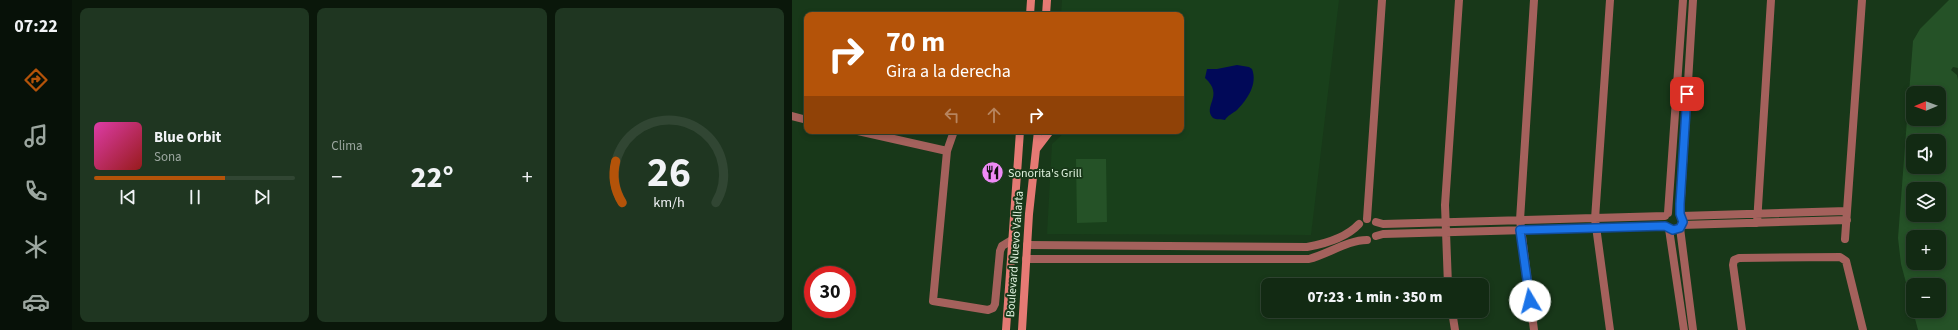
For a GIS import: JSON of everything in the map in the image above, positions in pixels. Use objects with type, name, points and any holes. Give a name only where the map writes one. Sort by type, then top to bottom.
[{"type":"main road","points":[[1030,12],[1031,0]]},
{"type":"main road","points":[[1046,12],[1047,0]]},
{"type":"main road","name":"Boulevard Nuevo Vallarta","points":[[1006,330],[1020,134]]},
{"type":"main road","name":"Boulevard Nuevo Vallarta","points":[[1022,330],[1027,245],[1038,134]]},
{"type":"main road","points":[[1036,149],[1048,134]]},
{"type":"street","points":[[1367,219],[1382,0]]},
{"type":"street","points":[[1447,278],[1444,222],[1459,0]]},
{"type":"street","points":[[1534,0],[1520,220],[1520,230],[1534,330]]},
{"type":"street","points":[[1610,0],[1595,219],[1610,330]]},
{"type":"street","points":[[1683,0],[1667,228],[1684,330]]},
{"type":"street","points":[[1693,0],[1680,215],[1693,330]]},
{"type":"street","points":[[1757,223],[1771,0]]},
{"type":"street","points":[[1846,240],[1862,0]]},
{"type":"street","points":[[792,116],[804,119]]},
{"type":"street","points":[[871,134],[947,151]]},
{"type":"street","points":[[953,134],[947,151],[933,301],[988,310],[993,308],[995,304],[1000,251],[1002,246],[1012,240]]},
{"type":"street","points":[[1367,219],[1383,224],[1595,219],[1667,215],[1676,212],[1680,215],[1847,211]]},
{"type":"street","points":[[1027,245],[1307,247],[1321,244],[1354,230],[1359,224],[1367,219]]},
{"type":"street","points":[[1026,259],[1309,259],[1324,255],[1357,240],[1367,240],[1383,234],[1596,228],[1667,228],[1676,230],[1681,227],[1847,220]]},
{"type":"street","points":[[1376,222],[1379,227],[1376,236]]},
{"type":"street","points":[[1359,224],[1359,234],[1367,240]]},
{"type":"street","points":[[1060,246],[1060,259]]},
{"type":"street","points":[[1092,246],[1093,259]]},
{"type":"street","points":[[1202,247],[1202,259]]},
{"type":"street","points":[[1307,247],[1309,259]]},
{"type":"street","points":[[1742,330],[1733,265],[1734,260],[1739,258],[1840,257],[1846,261],[1863,330]]},
{"type":"street","points":[[1453,318],[1455,330]]},
{"type":"shaded area","points":[[1062,0],[1339,0],[1311,235],[1047,234],[1052,144],[1063,134],[1184,134],[1184,12],[1061,12]]},
{"type":"shaded area","points":[[1949,0],[1958,0],[1958,68],[1953,67],[1951,70],[1957,75],[1958,80],[1958,330],[1918,330],[1915,318],[1946,318],[1946,278],[1906,278],[1906,283],[1901,264],[1898,238],[1907,126],[1946,126],[1946,86],[1910,86],[1913,41],[1920,29]]},
{"type":"shaded area","points":[[1237,65],[1252,69],[1254,80],[1253,86],[1248,97],[1237,110],[1225,120],[1214,119],[1210,114],[1213,90],[1211,84],[1205,78],[1207,69],[1217,69]]},
{"type":"shaded area","points":[[1076,159],[1106,159],[1107,222],[1077,223]]},
{"type":"place","name":"Sonorita's Grill","points":[[993,173]]},
{"type":"route","points":[[1530,301],[1520,230],[1665,226],[1669,230],[1676,230],[1680,228],[1683,222],[1680,214],[1680,204],[1687,94]]}]
